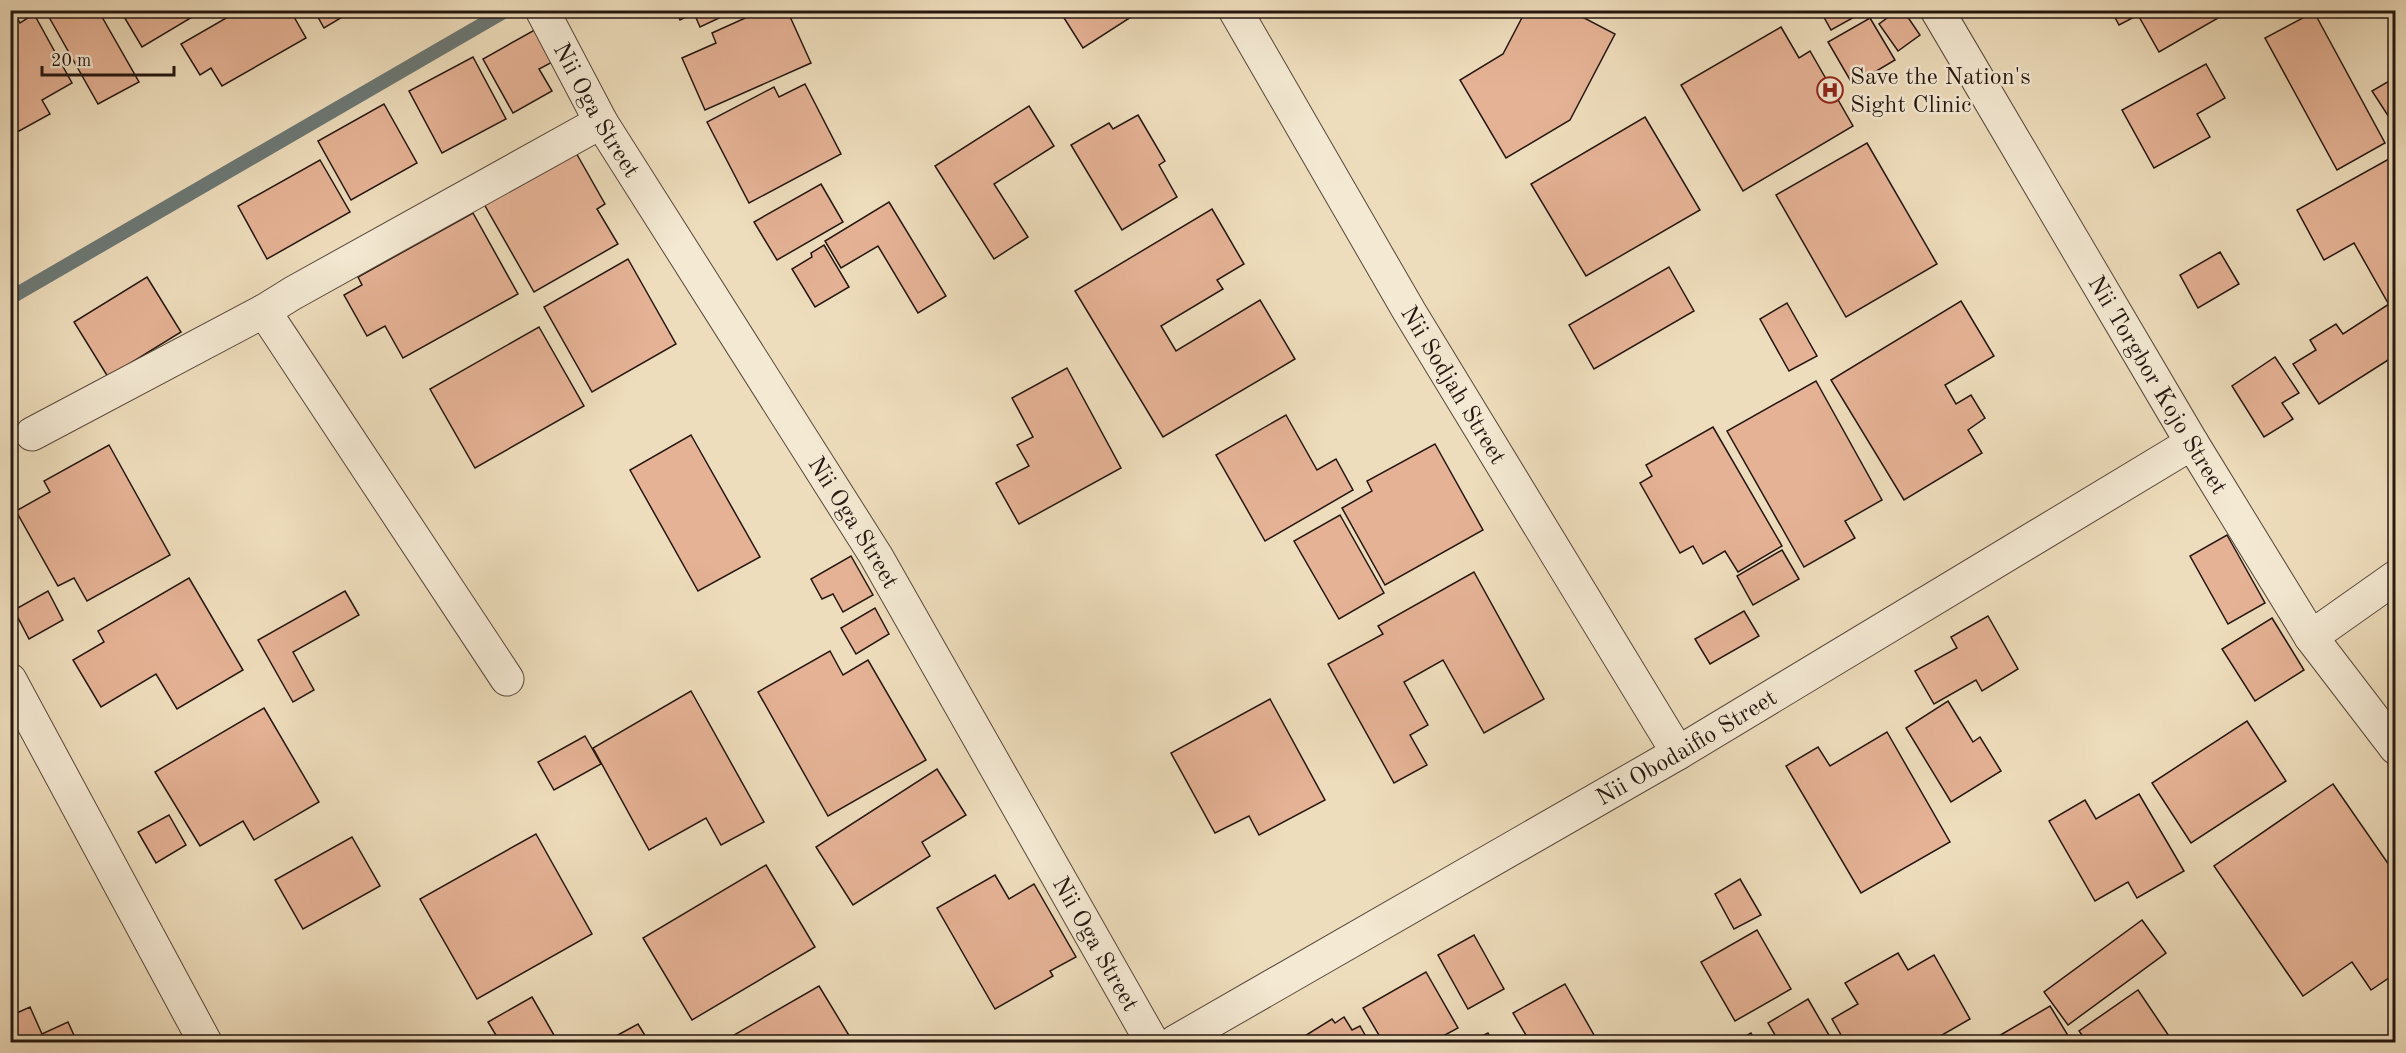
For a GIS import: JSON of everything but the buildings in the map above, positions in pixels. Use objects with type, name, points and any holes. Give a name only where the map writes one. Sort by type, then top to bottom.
[{"type":"street","name":"Nii Oga Street","points":[[542,10],[601,122],[876,555],[1152,1042]]},
{"type":"street","name":"Nii Sodjah Street","points":[[1235,10],[1408,311],[1678,753]]},
{"type":"street","name":"Nii Torgbor Kojo Street","points":[[1937,10],[2192,443],[2312,637],[2396,748]]},
{"type":"street","points":[[32,434],[264,311],[601,122]]},
{"type":"street","points":[[264,311],[507,679]]},
{"type":"street","name":"Nii Obodaifio Street","points":[[1175,1042],[1678,753],[2192,443]]},
{"type":"street","points":[[2312,637],[2396,577]]},
{"type":"street","points":[[10,680],[206,1042]]},
{"type":"waterway","points":[[10,298],[507,10]]},
{"type":"place","name":"Save the Nation's Sight Clinic","points":[[1830,90]]}]
